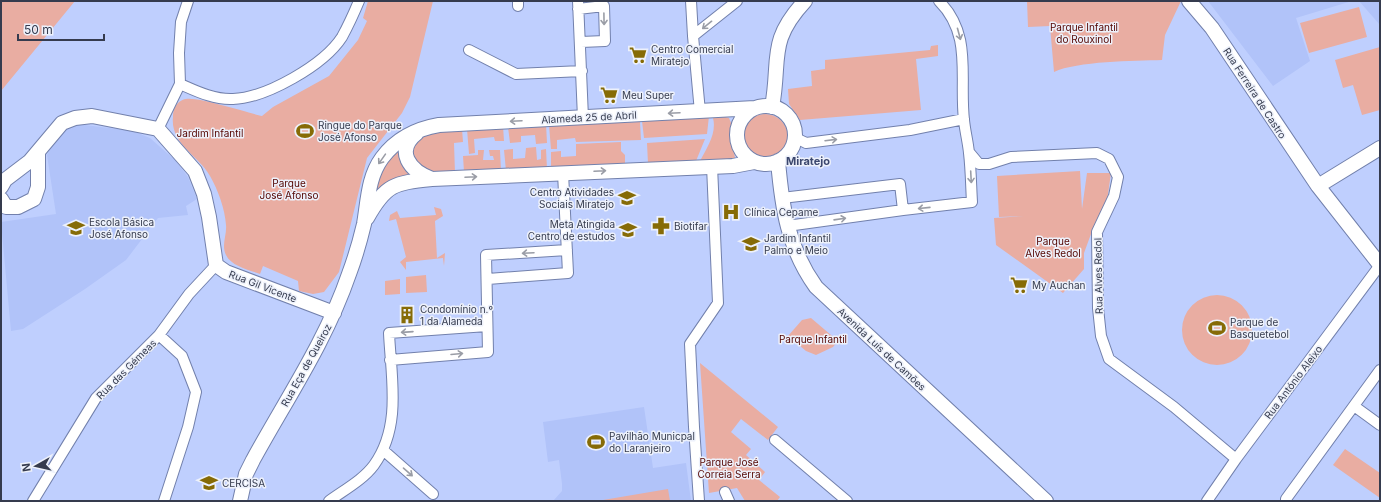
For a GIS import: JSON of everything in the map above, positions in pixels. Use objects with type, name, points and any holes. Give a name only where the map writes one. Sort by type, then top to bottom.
[{"type":"main road","points":[[364,224],[378,198],[393,187],[405,182],[432,178],[733,166],[754,162],[766,164],[778,161],[790,151],[794,137],[794,130],[788,118],[778,109],[772,107],[775,90],[776,53],[779,40],[785,26],[805,1]]},
{"type":"main road","name":"Rua Ferreira de Castro","points":[[1189,1],[1212,28],[1318,186],[1380,265]]},
{"type":"main road","name":"Alameda 25 de Abril","points":[[364,224],[366,202],[374,173],[382,158],[392,147],[407,135],[424,128],[439,125],[700,112],[755,108],[762,106],[772,107]]},
{"type":"main road","points":[[754,162],[741,151],[737,135],[742,119],[755,108]]},
{"type":"main road","points":[[1,187],[5,180],[38,153],[62,123],[75,118],[92,116],[158,129],[195,171],[204,194],[216,265]]},
{"type":"main road","points":[[424,128],[412,137],[407,145],[406,155],[408,163],[413,169],[420,175],[432,178]]},
{"type":"main road","points":[[1318,186],[1380,148]]},
{"type":"main road","points":[[1,199],[6,207],[18,207],[34,199],[38,187],[38,153]]},
{"type":"main road","name":"Avenida Luís de Camões","points":[[778,161],[787,226],[800,263],[816,287],[1046,501]]},
{"type":"main road","name":"Rua Eça de Queiroz","points":[[240,501],[246,474],[253,460],[309,364],[334,313],[349,273],[364,224]]},
{"type":"main road","name":"Rua Gil Vicente","points":[[216,265],[226,272],[334,313]]},
{"type":"street","points":[[158,129],[180,84],[179,53],[181,22],[188,1]]},
{"type":"street","points":[[180,84],[204,94],[232,99],[260,94],[320,61],[341,37],[359,1]]},
{"type":"street","points":[[691,1],[700,112]]},
{"type":"street","points":[[693,36],[737,1]]},
{"type":"street","points":[[787,226],[972,202],[969,152],[964,119],[963,63],[959,32],[948,10],[939,1]]},
{"type":"street","points":[[581,42],[605,41],[604,6],[578,5],[581,42],[583,118]]},
{"type":"street","points":[[468,50],[516,74],[582,71]]},
{"type":"street","points":[[794,137],[806,143],[910,130],[964,119]]},
{"type":"street","name":"Rua Alves Redol","points":[[969,152],[979,164],[989,164],[1011,157],[1097,153],[1109,159],[1118,177],[1114,196],[1097,232],[1096,273],[1101,336],[1109,359],[1174,407],[1236,459]]},
{"type":"street","points":[[699,501],[690,344],[718,303],[712,166]]},
{"type":"street","points":[[488,279],[568,273],[563,173]]},
{"type":"street","points":[[782,198],[900,184],[903,210]]},
{"type":"street","points":[[390,360],[488,352],[488,279],[486,255],[566,250]]},
{"type":"street","name":"Rua das Gémeas","points":[[33,501],[96,398],[159,335],[189,294],[216,265]]},
{"type":"street","name":"Rua António Aleixo","points":[[1207,501],[1236,459],[1380,265]]},
{"type":"street","points":[[329,501],[360,479],[374,466],[383,450],[392,420],[393,393],[389,333],[487,326]]},
{"type":"street","points":[[159,335],[182,356],[196,392],[188,427],[164,501]]},
{"type":"street","points":[[1286,498],[1380,370]]},
{"type":"street","points":[[1354,406],[1380,425]]},
{"type":"street","points":[[775,440],[847,501]]},
{"type":"street","points":[[383,450],[433,494]]},
{"type":"shaded area","points":[[1208,1],[1352,1],[1296,18],[1310,61],[1273,86]]},
{"type":"shaded area","points":[[1359,1],[1380,1],[1380,25]]},
{"type":"shaded area","name":"Escola Básica José Afonso","points":[[69,123],[133,131],[150,138],[176,161],[188,177],[197,199],[186,206],[188,215],[158,218],[126,260],[85,289],[23,329],[11,331],[1,222],[56,214],[47,155],[53,143]]},
{"type":"shaded area","points":[[644,407],[653,468],[686,463],[691,501],[553,501],[562,491],[559,460],[548,462],[543,422]]},
{"type":"green space","points":[[1,1],[75,1],[1,91]]},
{"type":"green space","name":"Parque José Afonso","points":[[368,1],[433,1],[410,97],[402,113],[367,158],[339,272],[324,292],[313,294],[299,291],[298,281],[263,266],[260,274],[236,265],[228,259],[224,248],[226,229],[223,206],[210,176],[180,142],[176,135],[173,126],[174,111],[178,103],[185,99],[192,99],[211,102],[262,116],[273,107],[329,76],[358,40],[367,21],[363,18]]},
{"type":"green space","name":"Parque Infantil do Rouxinol","points":[[1027,1],[1181,1],[1165,35],[1162,60],[1122,61],[1091,64],[1064,68],[1054,72],[1050,26],[1028,27]]},
{"type":"green space","points":[[1359,7],[1367,37],[1309,53],[1300,23]]},
{"type":"green space","points":[[938,45],[938,56],[916,59],[921,110],[800,120],[789,104],[788,89],[812,86],[811,71],[825,69],[825,60],[930,50],[931,46]]},
{"type":"green space","points":[[1380,47],[1380,110],[1362,115],[1353,85],[1343,88],[1335,60]]},
{"type":"green space","points":[[765,114],[778,118],[784,124],[788,137],[784,150],[778,156],[765,160],[752,156],[746,150],[742,137],[746,124],[752,118]]},
{"type":"green space","points":[[709,116],[707,134],[644,138],[642,121]]},
{"type":"green space","points":[[713,118],[729,118],[733,128],[732,138],[735,158],[731,160],[700,161],[708,146],[714,129]]},
{"type":"green space","points":[[640,122],[641,140],[576,142],[575,138],[557,140],[557,149],[551,149],[549,125]]},
{"type":"green space","points":[[546,124],[547,143],[536,144],[535,135],[521,136],[521,142],[510,143],[508,127]]},
{"type":"green space","points":[[503,126],[504,141],[495,141],[494,137],[474,139],[475,153],[469,154],[467,129]]},
{"type":"green space","points":[[462,129],[463,142],[454,143],[455,173],[429,173],[413,161],[411,146],[426,131]]},
{"type":"green space","points":[[705,139],[696,161],[648,164],[647,143]]},
{"type":"green space","points":[[621,142],[621,151],[625,155],[625,166],[551,169],[551,152],[561,151],[561,157],[576,156],[576,144]]},
{"type":"green space","points":[[404,144],[402,162],[407,173],[411,177],[368,209],[373,190],[380,174],[390,158]]},
{"type":"green space","points":[[536,147],[537,160],[541,159],[541,150],[546,149],[547,169],[506,171],[504,150],[513,149],[513,159],[525,158],[526,148]]},
{"type":"green space","points":[[478,150],[484,150],[483,160],[494,160],[493,156],[490,156],[489,150],[500,150],[501,171],[464,172],[463,156],[478,155]]},
{"type":"green space","name":"Parque Alves Redol","points":[[1080,171],[1082,209],[1087,173],[1111,173],[1107,201],[1091,234],[1084,253],[1084,269],[1063,293],[996,245],[994,218],[1024,216],[999,217],[997,176]]},
{"type":"green space","points":[[434,207],[441,209],[443,216],[435,221],[437,258],[445,253],[444,266],[443,258],[406,262],[406,270],[400,262],[406,257],[396,219],[389,221],[390,215],[397,211],[400,218],[436,215]]},
{"type":"green space","points":[[426,275],[427,292],[406,293],[406,277]]},
{"type":"green space","points":[[400,279],[400,294],[385,295],[385,281]]},
{"type":"green space","name":"Parque de Basquetebol","points":[[1217,295],[1230,298],[1242,305],[1249,317],[1252,330],[1249,343],[1242,355],[1230,362],[1217,365],[1204,362],[1192,355],[1185,343],[1182,330],[1185,317],[1192,305],[1204,298]]},
{"type":"green space","name":"Parque Infantil","points":[[811,318],[838,341],[833,347],[816,355],[806,351],[788,336],[802,320]]},
{"type":"green space","name":"Parque José Correia Serra","points":[[700,363],[778,427],[768,440],[741,419],[731,432],[751,449],[746,455],[765,472],[759,480],[780,497],[777,501],[745,501],[737,488],[709,493]]},
{"type":"green space","points":[[1345,449],[1380,473],[1380,498],[1333,465]]},
{"type":"green space","points":[[668,489],[670,501],[603,500]]},
{"type":"place","name":"Centro Comercial Miratejo","points":[[638,55]]},
{"type":"place","name":"Meu Super","points":[[609,95]]},
{"type":"place","name":"Ringue do Parque José Afonso","points":[[305,131]]},
{"type":"place","name":"Centro Atividades Sociais Miratejo","points":[[627,198]]},
{"type":"place","name":"Clínica Cepame","points":[[731,212]]},
{"type":"place","name":"Biotifar","points":[[661,226]]},
{"type":"place","name":"Escola Básica José Afonso","points":[[76,228]]},
{"type":"place","name":"Meta Atingida Centro de estudos","points":[[628,230]]},
{"type":"place","name":"Jardim Infantil Palmo e Meio","points":[[751,244]]},
{"type":"place","name":"My Auchan","points":[[1019,285]]},
{"type":"place","name":"Condomínio n.º 1 da Alameda","points":[[407,315]]},
{"type":"place","name":"Parque de Basquetebol","points":[[1217,328]]},
{"type":"place","name":"Pavilhão Municpal do Laranjeiro","points":[[596,442]]},
{"type":"place","name":"CERCISA","points":[[209,483]]},
{"type":"district","name":"Miratejo","points":[[808,161]]},
{"type":"park label","name":"Jardim Infantil","points":[[210,133]]}]
